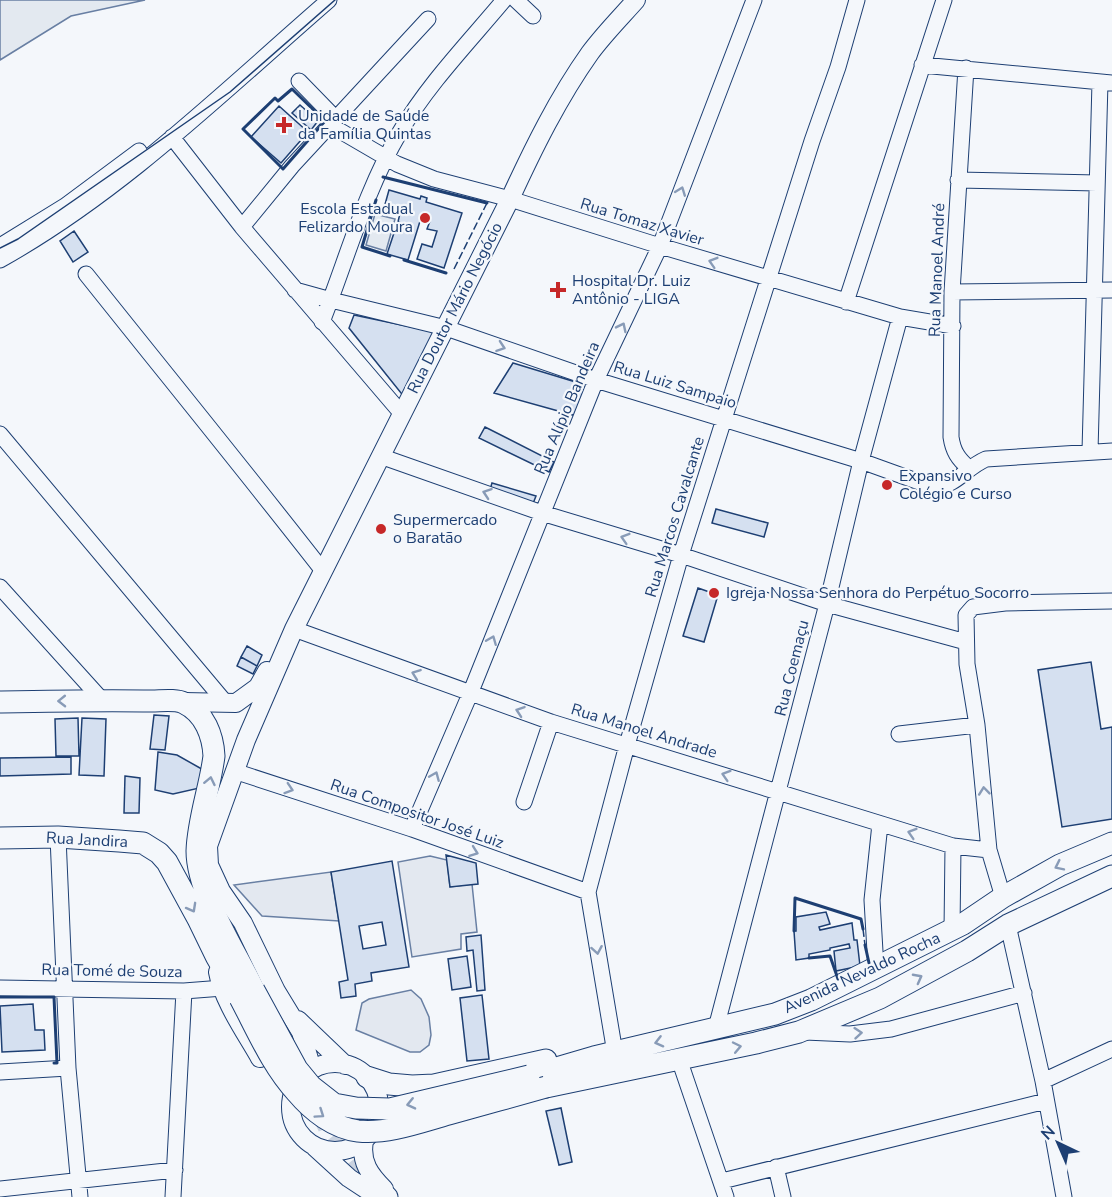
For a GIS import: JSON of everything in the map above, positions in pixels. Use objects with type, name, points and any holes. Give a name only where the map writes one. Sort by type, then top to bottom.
[{"type":"highway","points":[[0,702],[102,700],[183,702],[197,713],[208,727],[213,744],[211,776],[197,852],[200,871],[239,992],[311,1086],[334,1104],[356,1108],[390,1109],[538,1081],[594,1058]]},
{"type":"highway","name":"Rua Jandira","points":[[0,838],[58,837],[143,843],[159,853],[167,861],[216,956],[239,992]]},
{"type":"highway","name":"Avenida Nevaldo Rocha","points":[[594,1058],[775,1014],[811,1000],[952,930],[1003,897],[1060,866],[1112,843]]},
{"type":"highway","points":[[200,871],[218,899],[246,954]]},
{"type":"highway","name":"Avenida Nevaldo Rocha","points":[[538,1081],[646,1066],[799,1032],[880,998],[967,951],[1008,925],[1112,876]]},
{"type":"highway","points":[[367,1077],[389,1084],[434,1085],[555,1059],[594,1058]]},
{"type":"highway","points":[[365,1139],[381,1138],[472,1115],[598,1088],[646,1066]]},
{"type":"highway","points":[[374,1189],[387,1197]]},
{"type":"main road","name":"Rua Doutor Mário Negócio","points":[[311,1071],[301,1032],[276,991],[243,923],[220,891],[209,865],[208,846],[234,771],[294,629],[531,154],[592,51],[636,0]]},
{"type":"main road","name":"Rua Doutor Mário Negócio","points":[[183,702],[236,703],[258,687],[280,648],[294,629]]},
{"type":"main road","points":[[239,992],[240,1023],[291,1110]]},
{"type":"main road","name":"Rua Doutor Mário Negócio","points":[[290,1013],[345,1065]]},
{"type":"main road","points":[[313,1146],[330,1151],[348,1150],[365,1139],[375,1126],[379,1114],[378,1100],[367,1077],[356,1069],[333,1064],[311,1071],[296,1086],[292,1096],[291,1110],[294,1126],[298,1132],[313,1146],[349,1178],[374,1189]]},
{"type":"main road","points":[[365,1139],[362,1153],[365,1166],[392,1197]]},
{"type":"street","points":[[0,260],[86,206],[172,137],[328,0]]},
{"type":"street","points":[[322,322],[372,188],[400,131],[421,101],[504,0]]},
{"type":"street","points":[[516,0],[533,16]]},
{"type":"street","name":"Rua Alípio Bandeira","points":[[412,829],[470,694],[596,380],[660,246],[754,0]]},
{"type":"street","name":"Rua Marcos Cavalcante","points":[[615,1053],[588,892],[681,555],[812,141],[838,67],[857,0]]},
{"type":"street","points":[[846,302],[944,0]]},
{"type":"street","points":[[242,227],[292,165],[428,19]]},
{"type":"street","points":[[922,64],[1106,82],[1097,183],[1090,451]]},
{"type":"street","name":"Rua Manoel André","points":[[966,68],[952,292],[951,437],[952,447],[958,459],[969,468]]},
{"type":"street","name":"Rua Tomaz Xavier","points":[[299,81],[333,122],[386,158],[434,179],[510,199],[846,302],[900,317],[953,326]]},
{"type":"street","points":[[0,246],[65,206],[181,122],[198,114]]},
{"type":"street","points":[[172,137],[242,227],[402,414]]},
{"type":"street","points":[[958,180],[1097,183]]},
{"type":"street","points":[[86,274],[323,570]]},
{"type":"street","name":"Rua Luiz Sampaio","points":[[295,290],[446,328],[596,380],[861,460],[933,487],[945,487],[969,468],[986,459],[1112,451]]},
{"type":"street","points":[[952,292],[1112,290]]},
{"type":"street","name":"Rua Coemaçu","points":[[716,1028],[827,604],[861,460],[900,317]]},
{"type":"street","points":[[0,434],[225,702]]},
{"type":"street","points":[[380,456],[542,513],[681,555],[827,604],[966,642]]},
{"type":"street","points":[[0,587],[102,700]]},
{"type":"street","points":[[1003,897],[989,850],[977,726],[968,671],[966,615],[974,607],[1005,603],[1112,601]]},
{"type":"street","name":"Rua Manoel Andrade","points":[[294,629],[551,722],[953,846],[989,850]]},
{"type":"street","points":[[524,802],[551,722]]},
{"type":"street","points":[[899,734],[977,726]]},
{"type":"street","name":"Rua Compositor José Luiz","points":[[234,771],[412,829],[588,892]]},
{"type":"street","points":[[876,969],[872,900],[880,824]]},
{"type":"street","points":[[58,837],[68,1068],[80,1197]]},
{"type":"street","points":[[952,930],[953,846]]},
{"type":"street","points":[[1008,925],[1043,1081],[1064,1197]]},
{"type":"street","name":"Rua Tomé de Souza","points":[[0,988],[239,992]]},
{"type":"street","points":[[174,1197],[184,991]]},
{"type":"street","name":"Avenida Nevaldo Rocha","points":[[799,1032],[850,1034],[891,1029],[1024,993]]},
{"type":"street","points":[[1043,1081],[1112,1049]]},
{"type":"street","points":[[679,1059],[726,1197]]},
{"type":"street","points":[[0,1072],[68,1068]]},
{"type":"street","points":[[722,1181],[1046,1101]]},
{"type":"street","points":[[776,1167],[783,1197]]},
{"type":"street","points":[[0,1189],[175,1170]]},
{"type":"shaded area","points":[[0,0],[145,0],[71,16],[0,60]]},
{"type":"shaded area","points":[[375,214],[395,219],[386,251],[366,245]]},
{"type":"shaded area","points":[[430,856],[447,860],[450,887],[472,884],[477,932],[461,934],[461,949],[412,957],[398,862]]},
{"type":"shaded area","points":[[331,872],[339,921],[262,916],[234,885]]},
{"type":"shaded area","points":[[411,990],[421,999],[429,1017],[431,1035],[429,1045],[420,1052],[410,1052],[356,1030],[362,1003],[369,999]]},
{"type":"building","points":[[300,105],[318,121],[311,130],[292,113]]},
{"type":"building","points":[[279,106],[308,132],[281,163],[251,137]]},
{"type":"building","points":[[389,190],[420,199],[421,196],[427,198],[426,202],[462,213],[444,268],[417,259],[422,244],[432,247],[437,231],[427,229],[430,221],[421,218],[408,260],[387,254],[396,227],[411,231],[412,226],[398,222],[400,213],[384,208]]},
{"type":"building","points":[[74,231],[88,252],[73,262],[60,241]]},
{"type":"building","points":[[354,315],[440,333],[405,398],[349,328]]},
{"type":"building","points":[[513,363],[592,387],[580,417],[494,393]]},
{"type":"building","points":[[485,427],[554,462],[549,472],[479,438]]},
{"type":"building","points":[[492,483],[536,496],[532,506],[489,493]]},
{"type":"building","points":[[716,509],[768,523],[764,537],[712,523]]},
{"type":"building","points":[[698,588],[718,595],[704,642],[683,636]]},
{"type":"building","points":[[247,646],[262,655],[257,666],[241,657]]},
{"type":"building","points":[[241,657],[257,666],[253,674],[237,666]]},
{"type":"building","points":[[1091,662],[1101,729],[1112,727],[1112,819],[1062,827],[1038,670]]},
{"type":"building","points":[[154,715],[169,716],[165,750],[150,749]]},
{"type":"building","points":[[78,718],[79,756],[56,756],[55,719]]},
{"type":"building","points":[[82,718],[106,719],[104,776],[79,775]]},
{"type":"building","points":[[158,752],[177,755],[207,772],[204,787],[173,794],[155,790]]},
{"type":"building","points":[[71,757],[71,774],[0,776],[0,758]]},
{"type":"building","points":[[125,776],[140,778],[139,813],[124,813]]},
{"type":"building","points":[[446,855],[476,863],[478,884],[450,887]]},
{"type":"building","points":[[392,861],[409,967],[371,973],[372,981],[355,984],[356,996],[341,998],[339,982],[348,980],[331,872]],"holes":[[[382,922],[386,945],[363,949],[359,926]]]},
{"type":"building","points":[[826,912],[830,924],[819,927],[820,930],[852,923],[854,940],[857,940],[860,966],[836,971],[834,951],[850,948],[849,944],[809,954],[809,958],[796,960],[794,931],[796,931],[796,917]]},
{"type":"building","points":[[481,935],[485,990],[477,991],[473,950],[467,951],[466,937]]},
{"type":"building","points":[[467,956],[471,987],[452,990],[448,959]]},
{"type":"building","points":[[482,995],[489,1059],[467,1061],[460,998]]},
{"type":"building","points":[[33,1004],[35,1030],[44,1030],[45,1050],[2,1052],[0,1006]]},
{"type":"building","points":[[561,1108],[572,1162],[559,1165],[546,1111]]},
{"type":"tunnel","points":[[320,1108],[330,1131],[369,1182]]},
{"type":"tram line","points":[[0,248],[18,239],[230,92],[335,0]]},
{"type":"fence","points":[[454,269],[487,203]]},
{"type":"fence","points":[[863,929],[865,945]]},
{"type":"wall","points":[[292,89],[325,121],[283,169],[243,129],[275,98],[278,101],[292,89]]},
{"type":"wall","points":[[383,177],[487,203]]},
{"type":"wall","points":[[376,200],[362,247],[390,256]]},
{"type":"wall","points":[[404,260],[446,273]]},
{"type":"wall","points":[[794,931],[795,898],[861,919],[863,929]]},
{"type":"wall","points":[[865,945],[869,963]]},
{"type":"wall","points":[[809,958],[830,956],[838,979],[841,977]]},
{"type":"wall","points":[[0,997],[54,997],[57,1063],[54,1063]]},
{"type":"place","name":"Unidade de Saúde da Família Quintas","points":[[284,125]]},
{"type":"place","name":"Escola Estadual Felizardo Moura","points":[[425,218]]},
{"type":"place","name":"Hospital Dr. Luiz Antônio - LIGA","points":[[558,290]]},
{"type":"place","name":"Expansivo Colégio e Curso","points":[[887,485]]},
{"type":"place","name":"Supermercado o Baratão","points":[[381,529]]},
{"type":"place","name":"Igreja Nossa Senhora do Perpétuo Socorro","points":[[714,593]]}]
